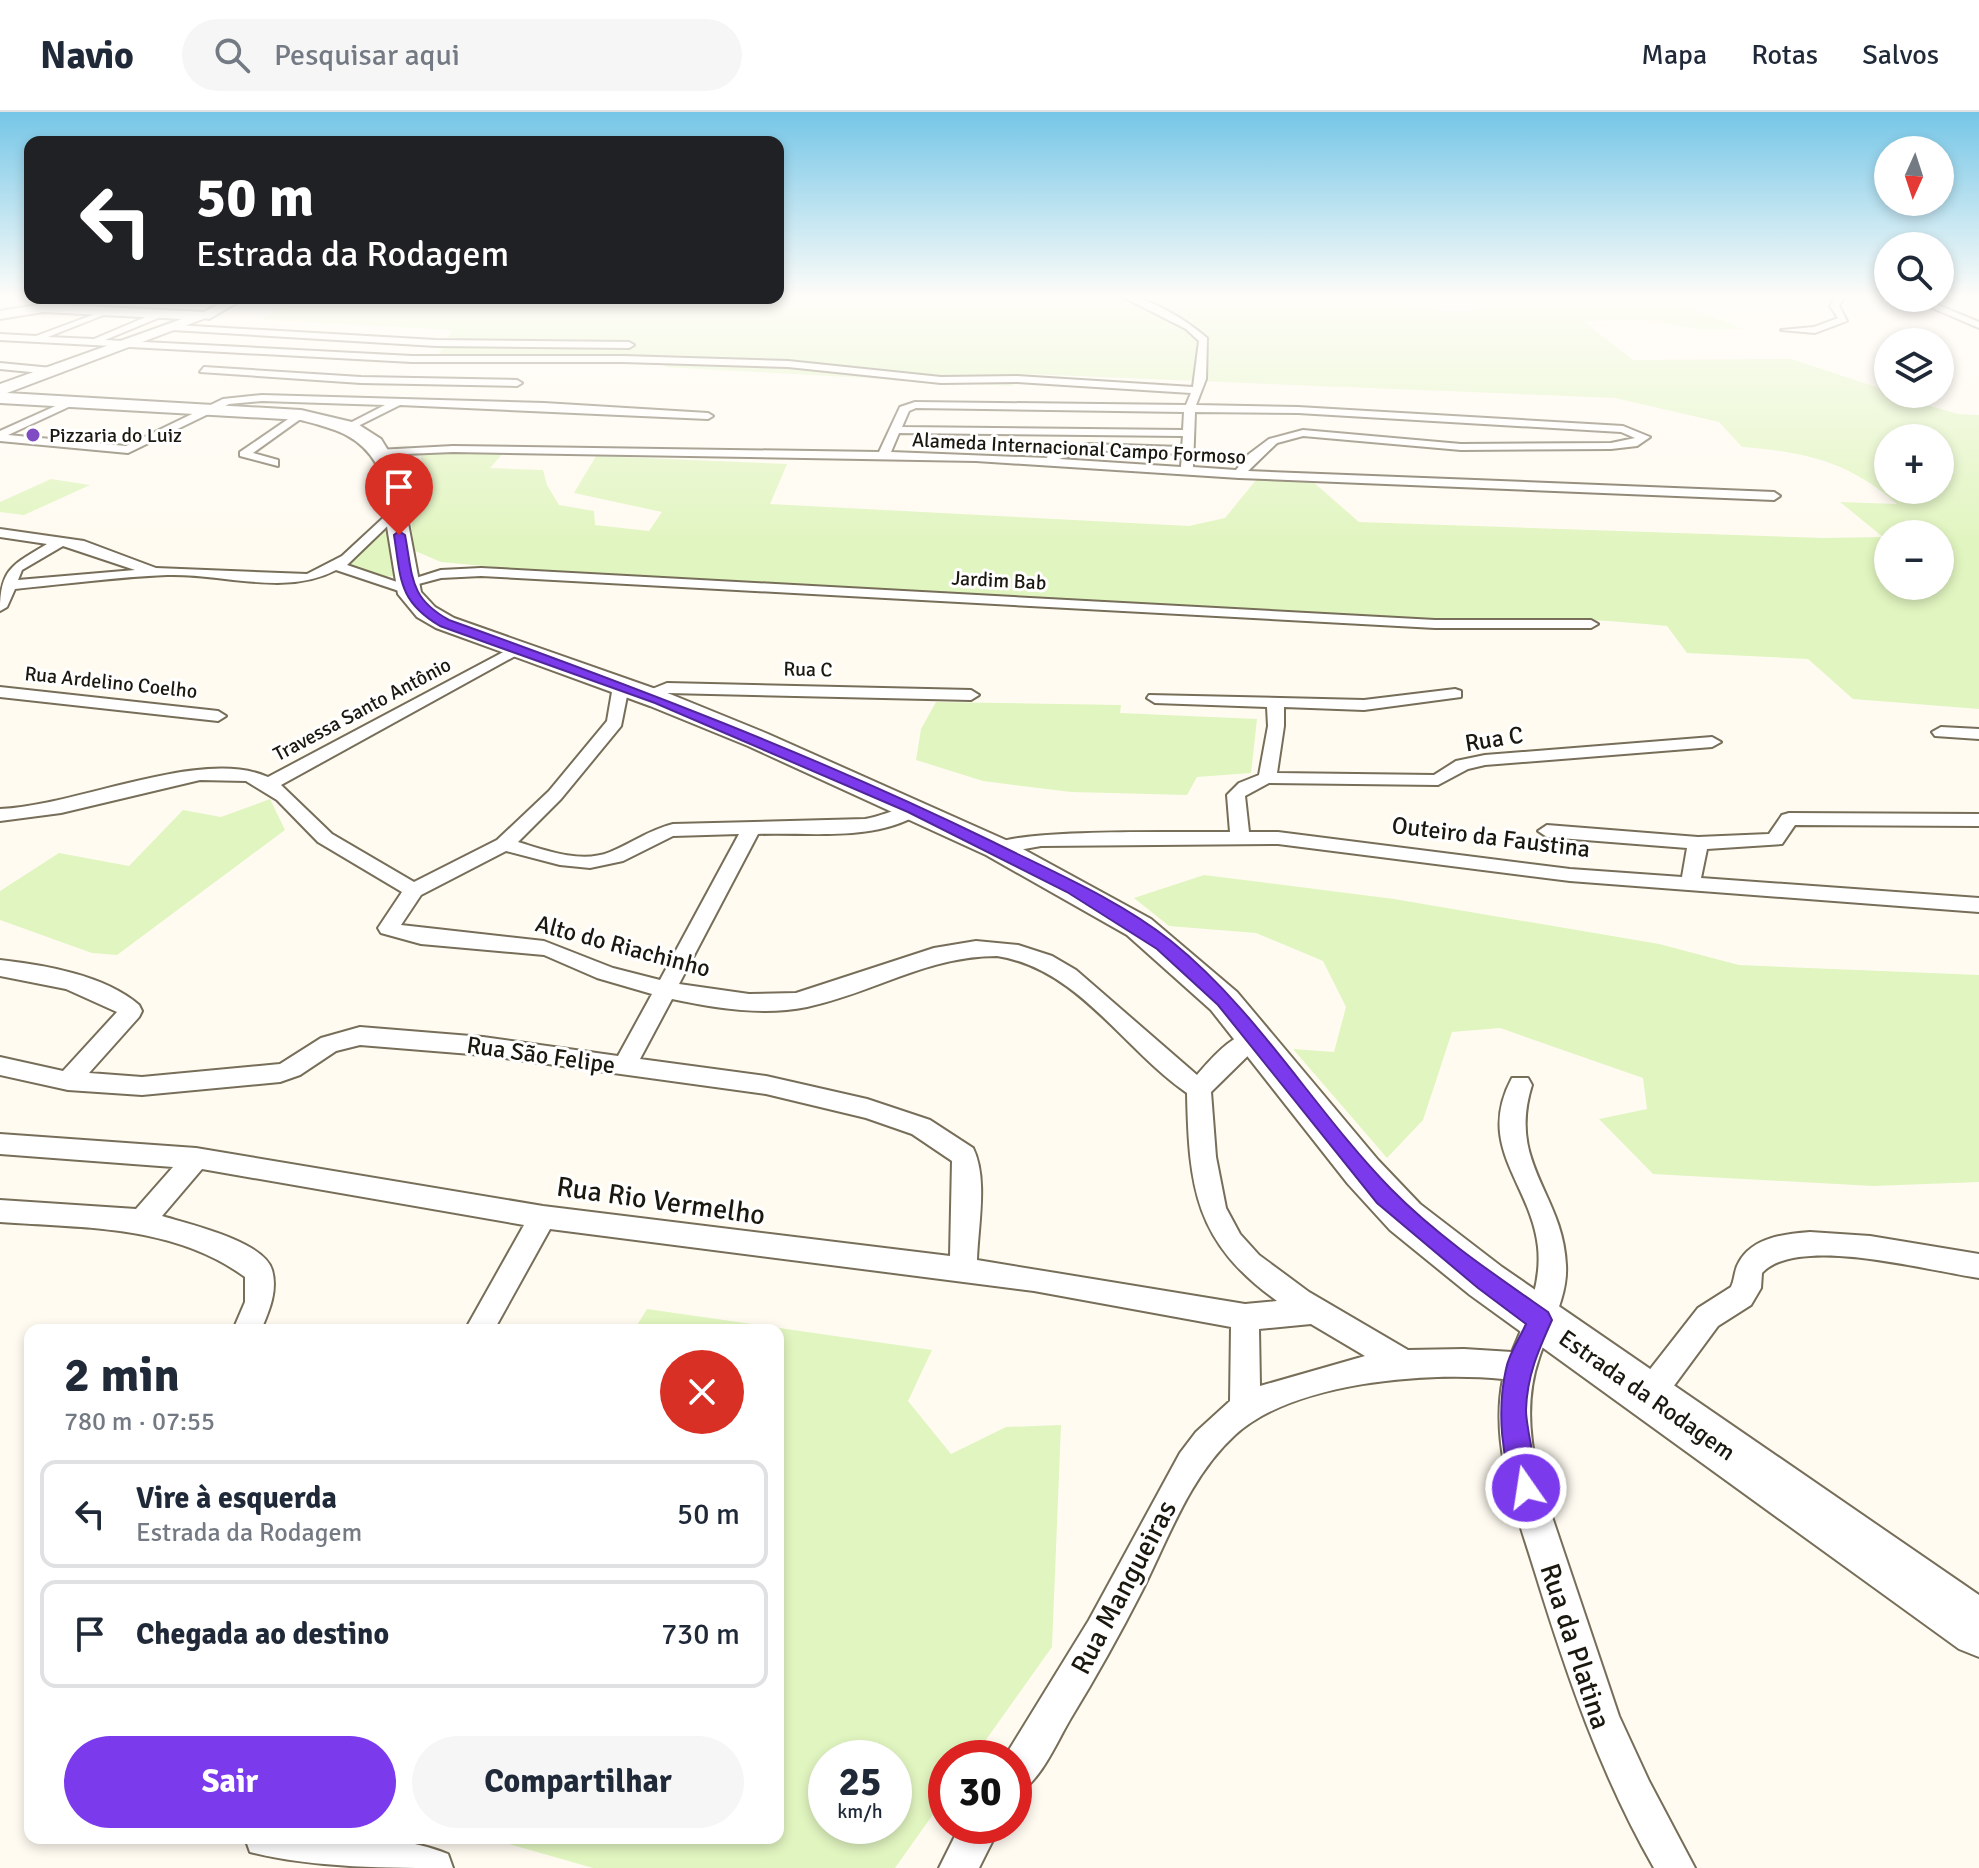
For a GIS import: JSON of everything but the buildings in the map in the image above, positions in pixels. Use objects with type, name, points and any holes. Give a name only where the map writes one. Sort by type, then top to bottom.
[{"type":"main road","points":[[0,390],[33,378]]},
{"type":"main road","points":[[0,398],[301,415],[350,427],[381,452],[396,510],[408,586]]},
{"type":"main road","name":"Estrada da Rodagem","points":[[408,586],[416,603],[445,623],[913,809],[997,848],[1086,896],[1163,944],[1224,1001],[1384,1196],[1486,1281],[1979,1629]]},
{"type":"street","points":[[0,437],[128,450],[201,410],[250,378]]},
{"type":"street","points":[[351,378],[517,383]]},
{"type":"street","points":[[919,378],[1079,382],[1198,390]]},
{"type":"street","points":[[1187,471],[1190,408],[1200,378]]},
{"type":"street","points":[[201,410],[240,399],[399,402],[708,416]]},
{"type":"street","points":[[0,437],[71,402]]},
{"type":"street","points":[[350,427],[399,402]]},
{"type":"street","points":[[1026,443],[886,451],[904,409],[915,405],[1298,410],[1623,429],[1644,437],[1633,444],[1611,446],[1477,447],[1303,433],[1273,441],[1253,456],[1239,474]]},
{"type":"street","points":[[1298,410],[1303,433]]},
{"type":"street","points":[[274,463],[244,454],[301,415]]},
{"type":"street","points":[[895,430],[1191,433]]},
{"type":"street","points":[[1041,461],[1080,447],[1190,451]]},
{"type":"street","name":"Alameda Internacional Campo Formoso","points":[[381,452],[453,449],[886,451],[1239,474],[1774,496]]},
{"type":"street","points":[[6,585],[152,572],[310,578],[337,566],[396,510]]},
{"type":"street","points":[[0,533],[63,540],[152,572]]},
{"type":"street","points":[[0,607],[6,585],[20,564],[63,540]]},
{"type":"street","points":[[337,566],[408,586]]},
{"type":"street","name":"Jardim Bab","points":[[408,586],[441,574],[481,572],[1435,624],[1591,624]]},
{"type":"street","name":"Travessa Santo Antônio","points":[[269,784],[518,650]]},
{"type":"street","name":"Rua C","points":[[636,700],[667,688],[971,695]]},
{"type":"street","name":"Rua Ardelino Coelho","points":[[0,692],[218,716]]},
{"type":"street","points":[[1155,698],[1364,705],[1455,694]]},
{"type":"street","points":[[0,815],[40,814],[215,772],[241,772],[269,784],[293,802],[326,839],[414,890],[504,844],[555,795],[636,700]]},
{"type":"street","points":[[1240,836],[1236,795],[1245,787],[1267,778],[1276,726],[1275,701]]},
{"type":"street","points":[[1941,732],[1979,734]]},
{"type":"street","name":"Rua C","points":[[1267,778],[1438,780],[1462,765],[1485,760],[1712,742]]},
{"type":"street","points":[[504,844],[587,862],[605,861],[657,832],[689,827],[865,825],[896,820],[913,809]]},
{"type":"street","points":[[1547,831],[1698,843],[1775,840],[1785,823],[1797,818],[1979,820]]},
{"type":"street","points":[[624,1067],[753,826]]},
{"type":"street","name":"Outeiro da Faustina","points":[[997,848],[1041,840],[1240,836],[1355,846],[1570,875],[1979,905]]},
{"type":"street","points":[[1690,885],[1698,843]]},
{"type":"street","name":"Alto do Riachinho","points":[[414,890],[388,928],[543,948],[616,976],[701,996],[792,1002],[823,996],[914,961],[971,948],[1016,951],[1054,968],[1099,1001],[1177,1077],[1199,1089]]},
{"type":"street","points":[[0,968],[48,975],[119,1000],[131,1011],[68,1081]]},
{"type":"street","name":"Rua São Felipe","points":[[0,1066],[68,1081],[142,1086],[252,1078],[292,1069],[329,1044],[360,1036],[483,1046],[766,1085],[867,1109],[921,1127],[946,1140],[964,1155],[967,1170],[963,1269]]},
{"type":"street","points":[[1254,1039],[1225,1060],[1199,1089],[1200,1137],[1218,1222],[1244,1255],[1313,1311],[1401,1362]]},
{"type":"street","name":"Rua da Platina","points":[[1520,1085],[1509,1112],[1511,1141],[1545,1225],[1553,1268],[1540,1320],[1518,1367],[1513,1412],[1519,1461],[1552,1575],[1610,1745],[1676,1868]]},
{"type":"street","name":"Rua Rio Vermelho","points":[[0,1144],[196,1158],[543,1217],[963,1269],[1245,1317],[1313,1311]]},
{"type":"street","points":[[142,1221],[196,1158]]},
{"type":"street","points":[[0,1211],[142,1221],[225,1247],[259,1271],[259,1302],[250,1324]]},
{"type":"street","points":[[482,1324],[543,1217]]},
{"type":"street","points":[[1648,1396],[1708,1317],[1741,1296],[1747,1288],[1749,1269],[1767,1252],[1804,1242],[1830,1243],[1979,1266]]},
{"type":"street","points":[[1245,1317],[1245,1408],[1339,1375],[1401,1362],[1473,1361],[1518,1367]]},
{"type":"street","name":"Rua Mangueiras","points":[[1032,1747],[1076,1677],[1181,1479],[1214,1436],[1245,1408]]},
{"type":"street","points":[[298,1844],[434,1868]]},
{"type":"street","points":[[958,1868],[971,1844]]},
{"type":"green space","points":[[864,378],[1022,378],[1011,386]]},
{"type":"green space","points":[[1124,378],[1848,378],[1874,386],[1874,408],[1937,408],[1958,414],[1979,415],[1979,709],[1853,699],[1808,659],[1687,653],[1667,626],[1554,618],[1440,620],[515,569],[441,562],[413,550],[410,488],[425,481],[420,453],[504,452],[490,468],[543,470],[547,485],[559,505],[594,511],[595,525],[649,531],[662,512],[574,493],[596,456],[787,464],[770,504],[1189,526],[1225,518],[1256,480],[1312,481],[1359,522],[1874,537],[1874,600],[1954,600],[1954,520],[1874,520],[1874,530],[1840,502],[1954,504],[1954,424],[1874,424],[1874,486],[1825,461],[1742,447],[1719,422],[1615,398]]},
{"type":"green space","points":[[51,479],[90,485],[24,515],[0,512],[0,502]]},
{"type":"green space","points":[[384,525],[391,525],[397,576],[382,577],[344,567]]},
{"type":"green space","points":[[936,702],[1121,705],[1120,713],[1257,719],[1251,773],[1197,777],[1187,795],[1071,792],[983,781],[916,760],[921,729]]},
{"type":"green space","points":[[270,799],[285,830],[117,955],[92,953],[0,920],[0,891],[59,853],[129,866],[183,810],[221,817]]},
{"type":"green space","points":[[1204,875],[1394,899],[1659,944],[1739,965],[1979,975],[1979,1182],[1873,1186],[1653,1174],[1599,1119],[1647,1109],[1643,1078],[1500,1028],[1452,1032],[1423,1120],[1387,1158],[1293,1049],[1334,1052],[1346,1007],[1323,961],[1256,933],[1169,926],[1134,898]]},
{"type":"green space","points":[[647,1309],[751,1324],[638,1324]]},
{"type":"green space","points":[[784,1329],[932,1350],[908,1401],[951,1454],[1006,1427],[1061,1425],[1052,1647],[986,1740],[928,1740],[928,1821],[895,1868],[593,1868],[509,1844],[784,1844]]},
{"type":"place","name":"Pizzaria do Luiz","points":[[33,435]]},
{"type":"route","points":[[399,535],[410,594],[426,612],[445,623],[660,700],[913,809],[1073,888],[1163,944],[1224,1001],[1345,1150],[1405,1217],[1540,1320],[1518,1367],[1513,1412],[1526,1488]]}]
